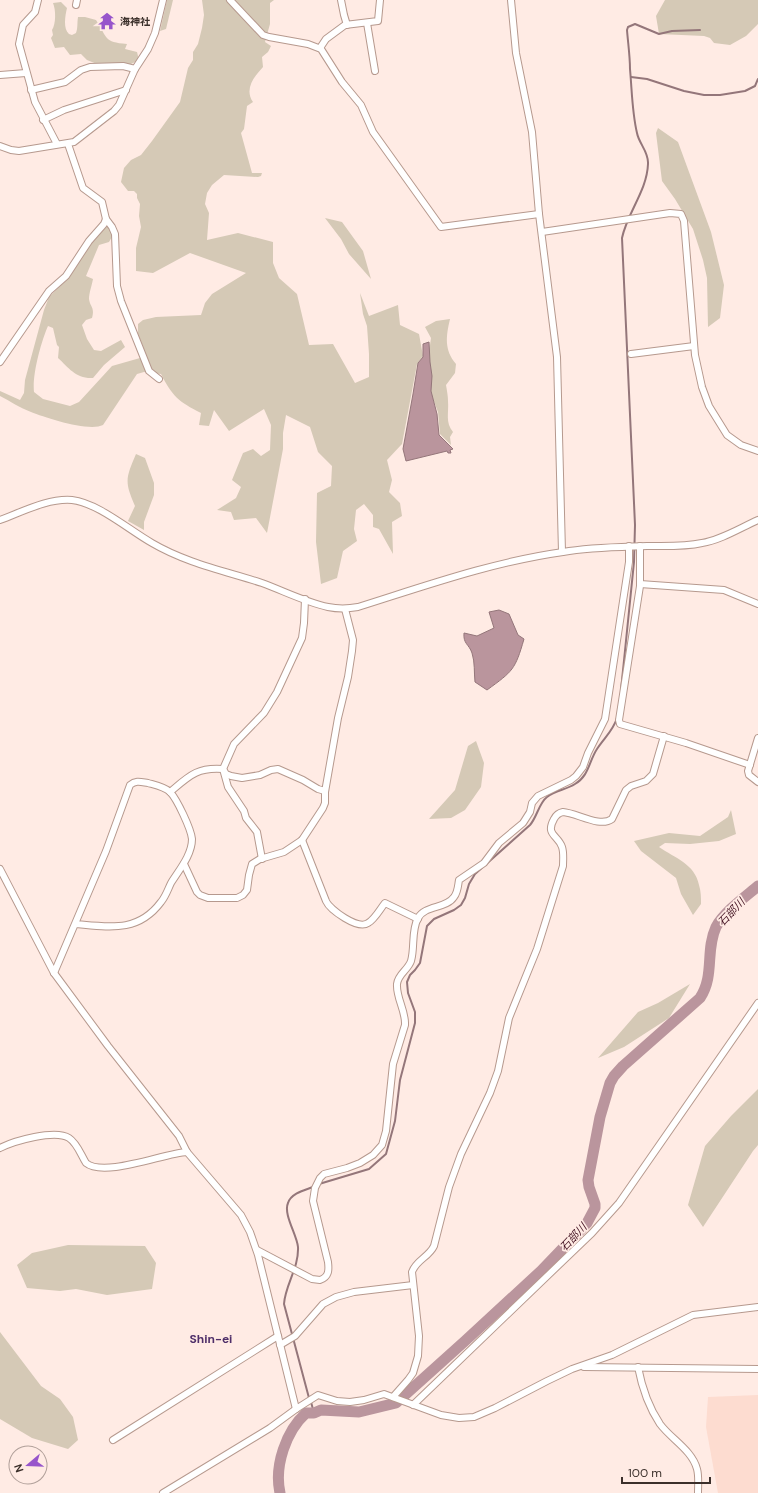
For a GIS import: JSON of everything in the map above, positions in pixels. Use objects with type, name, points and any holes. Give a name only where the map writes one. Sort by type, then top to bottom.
[{"type":"street","points":[[38,0],[35,12],[22,27],[22,34],[19,42],[31,90],[43,120],[57,144]]},
{"type":"street","points":[[0,146],[19,151],[57,144],[68,144],[74,142],[114,111],[119,105],[135,69],[148,49],[156,29],[163,0]]},
{"type":"street","points":[[230,0],[263,35],[308,44],[320,48],[342,82],[361,105],[373,132],[441,227],[539,214]]},
{"type":"street","points":[[341,0],[347,25]]},
{"type":"street","points":[[320,48],[329,37],[347,25],[367,23],[378,20],[380,0]]},
{"type":"street","points":[[511,0],[517,58],[532,132],[539,214],[557,357],[562,552]]},
{"type":"street","points":[[367,23],[375,71]]},
{"type":"street","points":[[31,90],[65,82],[83,69],[90,67],[118,66],[135,69]]},
{"type":"street","points":[[0,75],[26,72]]},
{"type":"street","points":[[43,120],[64,110],[126,90]]},
{"type":"street","points":[[68,144],[83,188],[102,202],[106,219],[112,226],[115,234],[117,286],[121,301],[148,371],[159,379]]},
{"type":"street","points":[[542,232],[670,212],[681,214],[684,221],[694,346],[703,391],[709,406],[722,428],[733,440],[741,445],[758,451]]},
{"type":"street","points":[[0,362],[49,291],[66,276],[89,241],[104,224],[106,219]]},
{"type":"street","points":[[631,354],[694,346]]},
{"type":"street","points":[[0,520],[50,502],[64,500],[81,502],[102,512],[151,543],[174,554],[326,606],[345,609],[358,607],[488,568],[562,552],[601,547],[683,546],[706,543],[758,520]]},
{"type":"street","points":[[257,1250],[312,1279],[320,1280],[327,1276],[328,1262],[313,1201],[315,1188],[320,1178],[324,1174],[354,1166],[365,1160],[378,1150],[384,1139],[393,1064],[405,1026],[397,982],[411,960],[415,928],[418,919],[424,912],[445,904],[453,898],[457,891],[459,880],[484,863],[499,843],[523,823],[528,817],[532,803],[538,796],[571,780],[583,767],[604,719],[629,562],[629,546]]},
{"type":"street","points":[[640,546],[640,584],[619,723],[622,726],[664,736],[750,765]]},
{"type":"street","points":[[640,584],[727,590],[758,604]]},
{"type":"street","points":[[262,859],[257,832],[246,818],[244,811],[228,787],[223,769],[234,744],[264,713],[277,692],[302,638],[305,599]]},
{"type":"street","points":[[184,864],[197,892],[200,895],[208,898],[237,898],[246,893],[250,868],[255,862],[284,852],[302,840],[325,803],[325,791],[352,651],[353,640],[345,609]]},
{"type":"street","points":[[393,1397],[411,1376],[418,1356],[419,1336],[412,1277],[414,1268],[432,1250],[449,1188],[461,1154],[490,1093],[498,1071],[509,1018],[537,949],[562,866],[562,846],[552,832],[551,824],[556,815],[563,812],[597,821],[609,821],[612,819],[626,790],[631,786],[646,781],[653,774],[664,736]]},
{"type":"street","points":[[758,738],[748,773],[758,782]]},
{"type":"street","points":[[170,792],[198,771],[208,768],[223,769]]},
{"type":"street","points":[[223,769],[226,774],[242,778],[260,775],[278,769],[325,791]]},
{"type":"street","points":[[54,973],[106,851],[130,785],[134,782],[140,781],[170,792],[190,830],[191,846],[184,864],[178,871],[162,902],[152,913],[129,926],[116,928],[75,924]]},
{"type":"street","points":[[302,840],[326,901],[335,911],[355,923],[363,925],[369,922],[384,903],[418,919]]},
{"type":"street","points":[[0,869],[54,973],[108,1046],[179,1136],[186,1152],[241,1215],[257,1250],[296,1409]]},
{"type":"street","points":[[413,1405],[592,1234],[619,1203],[758,1003]]},
{"type":"street","points":[[0,1148],[12,1143],[40,1136],[66,1136],[73,1141],[89,1166],[98,1167],[135,1164],[157,1159],[176,1152],[186,1152]]},
{"type":"street","points":[[280,1345],[295,1336],[323,1304],[336,1297],[354,1292],[413,1285]]},
{"type":"street","points":[[163,1493],[270,1428],[318,1395],[337,1401],[350,1402],[364,1400],[384,1394],[447,1417],[474,1417],[496,1408],[547,1381],[581,1366],[612,1355],[693,1315],[758,1307]]},
{"type":"street","points":[[113,1440],[278,1336]]},
{"type":"street","points":[[581,1366],[758,1369]]},
{"type":"street","points":[[638,1367],[644,1394],[653,1414],[661,1426],[690,1455],[695,1463],[698,1473],[698,1493]]},
{"type":"shaded area","points":[[167,0],[173,0],[166,29],[160,31]]},
{"type":"shaded area","points":[[202,0],[274,0],[270,3],[270,24],[265,42],[271,46],[268,52],[262,57],[263,67],[251,83],[250,97],[253,102],[247,106],[244,129],[241,133],[252,173],[262,173],[261,176],[258,177],[224,175],[212,185],[207,193],[205,204],[209,213],[207,240],[238,233],[273,242],[273,263],[279,278],[297,294],[309,345],[333,344],[355,383],[369,377],[367,326],[363,314],[360,293],[369,316],[398,305],[400,325],[419,334],[423,356],[417,364],[402,444],[387,460],[392,480],[389,492],[400,503],[402,516],[392,522],[393,554],[379,529],[373,527],[373,515],[364,504],[356,510],[354,529],[357,541],[343,551],[337,578],[321,584],[316,542],[317,493],[331,486],[332,466],[318,452],[310,427],[286,415],[283,433],[283,449],[267,533],[256,518],[234,520],[231,512],[217,510],[236,498],[241,487],[232,480],[243,453],[253,449],[261,456],[270,450],[271,425],[264,409],[229,431],[214,410],[209,426],[199,425],[201,413],[177,398],[161,374],[144,372],[137,374],[103,425],[97,427],[78,426],[47,418],[27,410],[0,396],[0,391],[20,400],[24,393],[25,380],[49,297],[63,283],[96,236],[108,223],[116,230],[109,242],[99,245],[86,276],[93,279],[89,299],[93,309],[93,314],[92,318],[86,320],[82,325],[87,339],[94,350],[101,351],[121,340],[125,347],[104,365],[93,378],[82,377],[73,372],[58,358],[59,347],[57,345],[53,328],[48,326],[34,377],[34,392],[43,399],[70,406],[79,402],[112,366],[140,358],[144,349],[138,334],[138,324],[143,320],[156,317],[201,315],[205,303],[212,294],[246,273],[190,253],[153,273],[136,271],[136,248],[141,227],[139,216],[140,204],[137,194],[134,191],[128,191],[121,182],[124,168],[131,160],[141,155],[180,102],[188,68],[193,60],[193,52],[198,44],[202,28],[204,15]]},
{"type":"shaded area","points":[[665,0],[758,0],[758,24],[746,36],[730,45],[714,43],[710,38],[704,36],[659,34],[656,16]]},
{"type":"shaded area","points":[[61,2],[67,8],[65,26],[69,34],[72,35],[76,33],[78,17],[96,20],[107,38],[114,42],[127,44],[125,49],[137,52],[139,60],[127,66],[97,64],[87,60],[81,54],[70,55],[64,47],[55,48],[51,38],[53,35],[52,30],[55,17],[53,3]]},
{"type":"shaded area","points":[[658,128],[678,142],[711,232],[724,285],[720,318],[708,327],[707,278],[703,260],[693,229],[662,181],[656,133]]},
{"type":"shaded area","points":[[325,218],[342,222],[363,251],[371,279],[349,254],[341,239]]},
{"type":"shaded area","points":[[450,319],[447,343],[449,353],[456,364],[455,373],[446,385],[448,399],[448,421],[453,432],[450,437],[451,445],[440,434],[438,412],[430,391],[428,359],[431,338],[425,327],[436,321]]},
{"type":"shaded area","points":[[429,342],[432,376],[431,391],[437,414],[439,435],[453,449],[450,450],[451,453],[448,453],[447,451],[406,461],[403,449],[418,363],[423,357],[423,344]]},
{"type":"shaded area","points":[[136,454],[145,458],[154,483],[154,495],[144,522],[144,530],[128,521],[135,506],[129,491],[128,474]]},
{"type":"shaded area","points":[[499,610],[509,614],[518,635],[524,639],[512,669],[508,674],[487,690],[475,682],[473,656],[464,640],[464,633],[477,636],[494,628],[489,612]]},
{"type":"shaded area","points":[[476,741],[484,763],[481,787],[465,810],[451,818],[429,819],[455,790],[468,746]]},
{"type":"shaded area","points":[[731,810],[736,834],[719,841],[690,844],[665,843],[659,847],[684,862],[697,878],[701,904],[693,915],[681,894],[676,878],[641,851],[634,841],[669,833],[700,836],[728,817]]},
{"type":"shaded area","points":[[690,984],[669,1018],[624,1047],[598,1058],[638,1012],[658,1003]]},
{"type":"shaded area","points":[[758,1089],[758,1145],[703,1227],[688,1205],[705,1146],[731,1116]]},
{"type":"shaded area","points":[[68,1245],[145,1246],[156,1263],[152,1289],[107,1295],[76,1289],[60,1291],[27,1288],[17,1265],[32,1253]]},
{"type":"shaded area","points":[[0,1332],[41,1386],[60,1399],[73,1417],[78,1440],[68,1449],[32,1438],[0,1419]]},
{"type":"shaded area","points":[[758,1395],[758,1493],[718,1493],[706,1427],[708,1397]]},
{"type":"waterway","points":[[621,690],[634,562],[635,525],[622,238],[628,220],[641,193],[647,174],[648,164],[647,156],[638,137],[635,125],[627,30],[628,27],[635,24],[659,34],[672,31],[700,30]]},
{"type":"waterway","points":[[631,77],[647,79],[684,91],[704,95],[720,95],[745,91],[755,86],[758,79]]},
{"type":"waterway","points":[[319,1184],[369,1169],[386,1154],[395,1121],[400,1080],[415,1023],[415,1012],[408,993],[407,982],[410,975],[420,963],[427,926],[434,919],[454,910],[461,905],[465,898],[469,884],[475,874],[530,825],[544,800],[553,793],[568,788],[580,781],[586,773],[594,754],[611,731],[617,718]]},
{"type":"waterway","name":"石部川","points":[[280,1493],[279,1472],[283,1450],[293,1429],[306,1413],[314,1413],[321,1410],[359,1412],[396,1403],[541,1271],[587,1223],[595,1208],[588,1180],[600,1117],[610,1083],[623,1066],[700,998],[707,981],[711,945],[716,927],[729,910],[758,886]]},
{"type":"waterway","points":[[309,1398],[284,1304],[298,1255],[297,1242],[287,1213],[288,1203],[295,1194],[313,1187]]},
{"type":"waterway","points":[[311,1402],[314,1413]]},
{"type":"place","name":"海神社","points":[[107,21]]},
{"type":"district","name":"Shin-ei","points":[[211,1339]]}]
